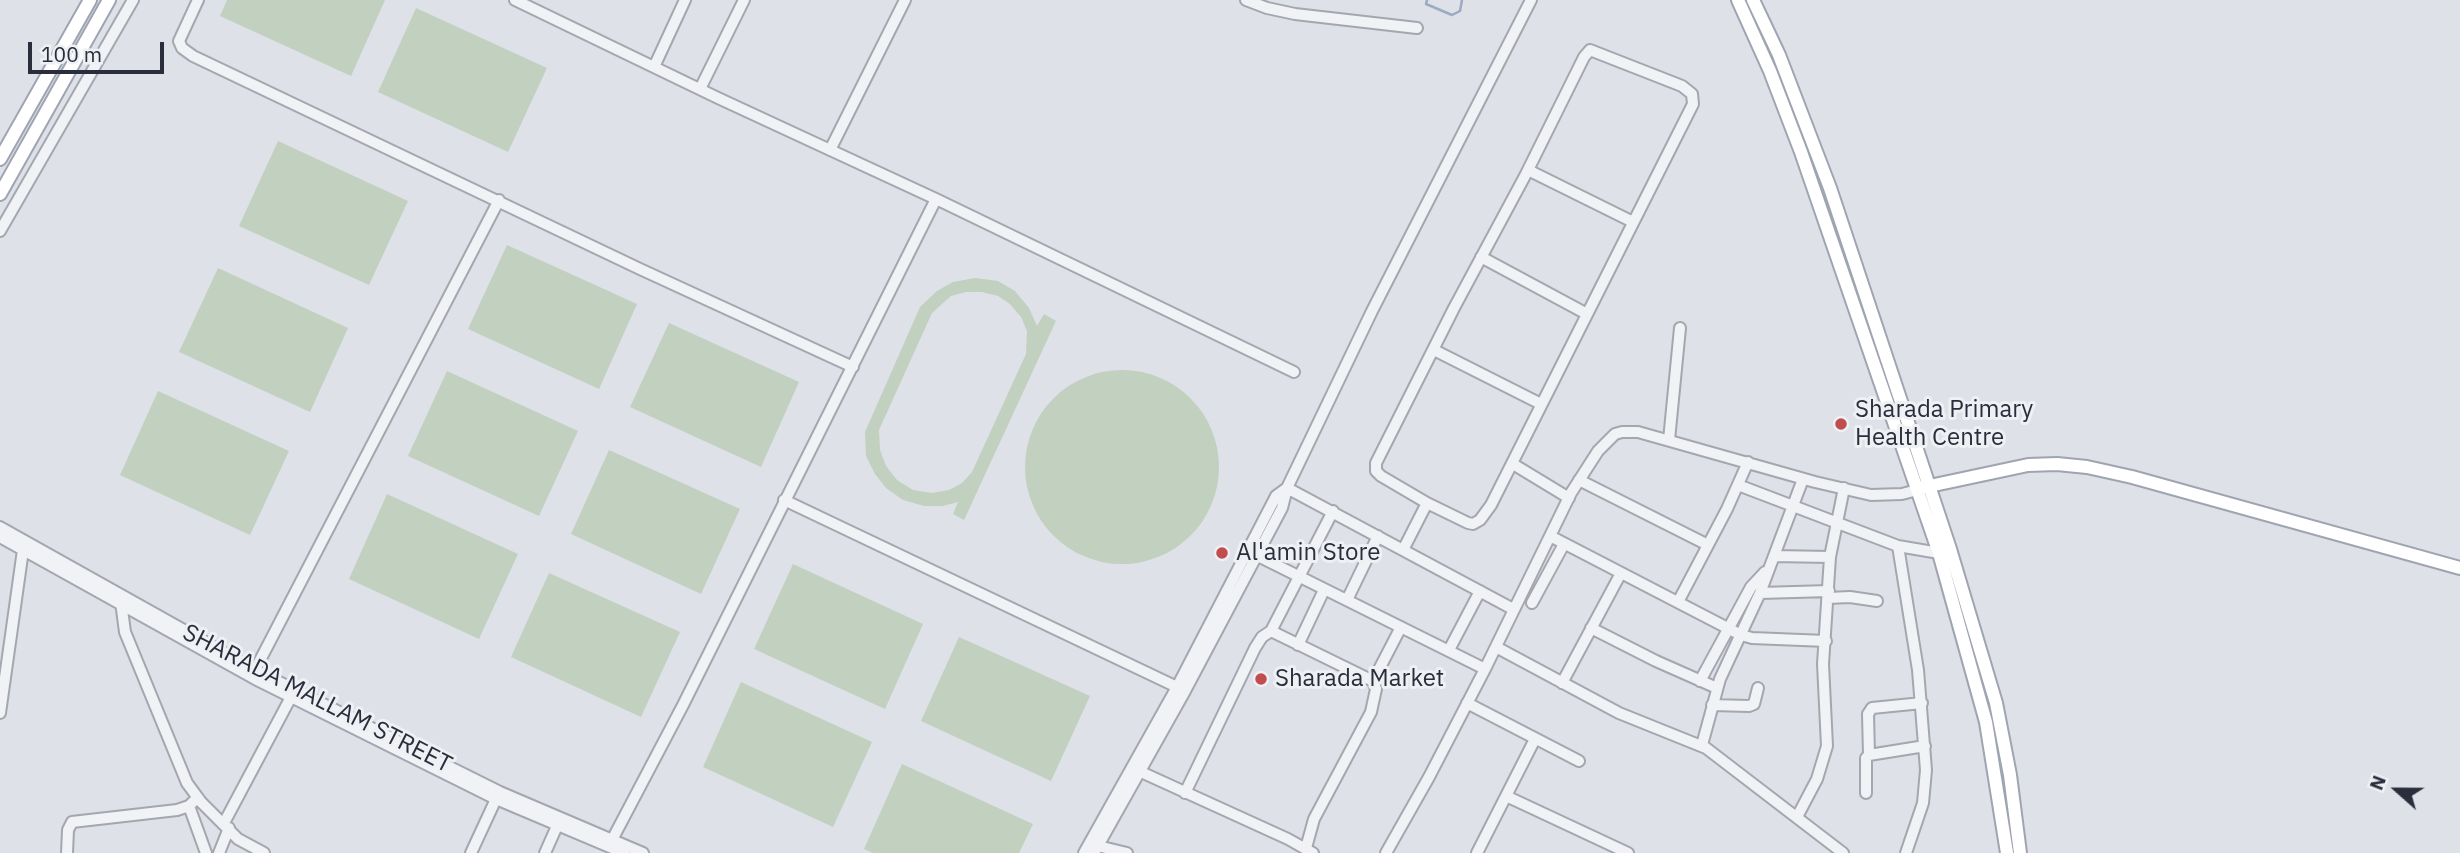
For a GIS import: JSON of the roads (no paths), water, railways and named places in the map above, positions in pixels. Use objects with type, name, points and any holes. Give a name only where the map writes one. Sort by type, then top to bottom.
[{"type":"main road","points":[[0,159],[90,0]]},
{"type":"main road","points":[[0,194],[109,0]]},
{"type":"main road","points":[[1738,0],[1770,71],[1801,152],[1990,681],[2010,775],[2020,853]]},
{"type":"main road","points":[[1753,0],[1779,55],[1822,165],[1868,296],[1986,722],[2007,853]]},
{"type":"main road","points":[[1922,488],[2028,465],[2087,467],[2132,477],[2460,568]]},
{"type":"street","points":[[0,231],[132,0]]},
{"type":"street","points":[[198,0],[180,37],[180,44],[187,52],[652,275],[853,367]]},
{"type":"street","points":[[516,0],[1294,372]]},
{"type":"street","points":[[654,66],[685,0]]},
{"type":"street","points":[[700,89],[744,0]]},
{"type":"street","points":[[830,150],[905,0]]},
{"type":"street","points":[[1246,0],[1295,14],[1418,28]]},
{"type":"street","points":[[1127,853],[1096,849],[1141,772],[1285,500],[1287,488],[1372,312],[1531,0]]},
{"type":"street","points":[[1588,51],[1606,55],[1682,86],[1692,94],[1693,104],[1633,222],[1485,515],[1476,522],[1468,523],[1381,476],[1375,468],[1378,458],[1588,51]]},
{"type":"street","points":[[1528,170],[1633,222]]},
{"type":"street","points":[[609,847],[936,199]]},
{"type":"street","points":[[254,670],[499,200]]},
{"type":"street","points":[[1481,257],[1587,314]]},
{"type":"street","points":[[1669,440],[1680,328]]},
{"type":"street","points":[[1434,350],[1541,404]]},
{"type":"street","points":[[1386,853],[1485,669],[1569,498],[1598,452],[1615,435],[1638,432],[1804,478],[1877,495],[1908,493],[1922,488]]},
{"type":"street","points":[[1678,602],[1748,462]]},
{"type":"street","points":[[1513,464],[1569,498]]},
{"type":"street","points":[[1702,746],[1717,688],[1760,593],[1804,478]]},
{"type":"street","points":[[1579,480],[1708,545]]},
{"type":"street","points":[[1738,485],[1898,546],[1938,553]]},
{"type":"street","points":[[1287,488],[1513,609]]},
{"type":"street","points":[[1084,853],[1177,687],[1276,496],[1287,488]]},
{"type":"street","points":[[1797,817],[1817,779],[1827,746],[1823,688],[1830,557],[1844,488]]},
{"type":"street","points":[[784,500],[1177,687]]},
{"type":"street","points":[[1403,550],[1427,503]]},
{"type":"street","points":[[1185,793],[1255,648],[1262,637],[1271,631],[1333,511]]},
{"type":"street","name":"SHARADA MALLAM STREET","points":[[0,527],[25,545],[122,600],[254,670],[609,847],[643,853]]},
{"type":"street","points":[[1347,600],[1378,536]]},
{"type":"street","points":[[1550,536],[1741,635],[1762,639],[1826,641]]},
{"type":"street","name":"SHARADA MALLAM STREET","points":[[0,537],[25,545]]},
{"type":"street","points":[[1532,603],[1564,544]]},
{"type":"street","points":[[0,713],[25,545]]},
{"type":"street","points":[[1898,546],[1922,703],[1925,746],[1926,789],[1906,853]]},
{"type":"street","points":[[1256,555],[1485,669]]},
{"type":"street","points":[[1774,556],[1830,557]]},
{"type":"street","points":[[1700,681],[1751,587],[1769,568]]},
{"type":"street","points":[[1562,683],[1621,573]]},
{"type":"street","points":[[1298,645],[1324,590]]},
{"type":"street","points":[[1449,650],[1480,591]]},
{"type":"street","points":[[1760,593],[1828,594],[1877,601]]},
{"type":"street","points":[[122,600],[125,632],[187,783],[206,853]]},
{"type":"street","name":"SHARADA MALLAM STREET","points":[[122,600],[234,668],[291,697],[496,799],[624,853]]},
{"type":"street","points":[[1141,772],[1265,827],[1309,851],[1314,819],[1371,712],[1376,694],[1373,681],[1401,627]]},
{"type":"street","points":[[1591,628],[1717,688]]},
{"type":"street","points":[[1271,631],[1373,681]]},
{"type":"street","points":[[1496,647],[1619,713],[1702,746],[1797,817],[1836,851]]},
{"type":"street","points":[[1712,705],[1749,706],[1754,704],[1758,688]]},
{"type":"street","points":[[219,853],[226,825],[291,697]]},
{"type":"street","points":[[1467,703],[1579,761]]},
{"type":"street","points":[[1866,793],[1868,714],[1872,708],[1922,703]]},
{"type":"street","points":[[1480,852],[1535,739]]},
{"type":"street","points":[[1869,755],[1925,746]]},
{"type":"street","points":[[1506,796],[1625,852]]},
{"type":"street","points":[[471,853],[496,799]]},
{"type":"street","points":[[67,853],[68,827],[72,822],[143,815],[193,802],[226,825],[239,839],[264,853]]},
{"type":"street","points":[[545,853],[557,826]]},
{"type":"waterway","points":[[1427,0],[1426,4],[1452,15],[1460,11],[1462,0]]},
{"type":"place","name":"Sharada Primary Health Centre","points":[[1841,424]]},
{"type":"place","name":"Al'amin Store","points":[[1222,553]]},
{"type":"place","name":"Sharada Market","points":[[1261,679]]}]
